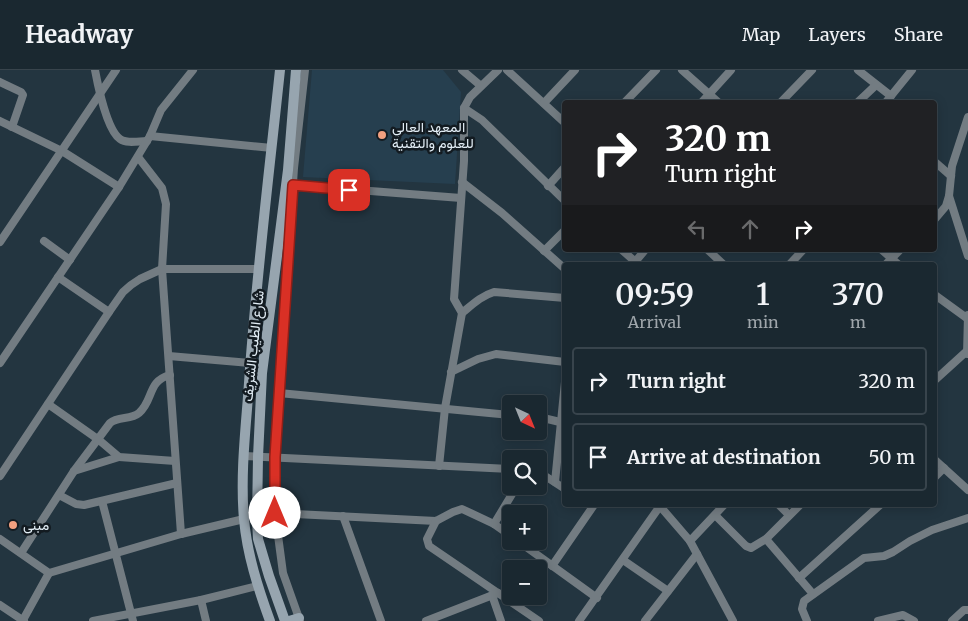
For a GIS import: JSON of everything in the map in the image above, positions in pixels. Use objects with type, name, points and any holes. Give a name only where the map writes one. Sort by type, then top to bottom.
[{"type":"main road","name":"شارع الطيب الشريف","points":[[270,621],[257,586],[248,548],[244,519],[244,456],[258,269],[280,70]]},
{"type":"main road","name":"شارع الطيب الشريف","points":[[293,620],[262,555],[258,539],[257,520],[262,373],[288,170],[296,70]]},
{"type":"main road","points":[[272,148],[275,152],[280,153],[290,150]]},
{"type":"main road","points":[[269,171],[276,166],[285,167],[288,170]]},
{"type":"street","points":[[95,70],[100,96],[114,132],[120,139],[127,141],[149,139],[272,148]]},
{"type":"street","points":[[0,242],[116,70]]},
{"type":"street","points":[[0,363],[119,187],[149,139],[161,110],[194,70]]},
{"type":"street","points":[[293,620],[283,573],[275,513],[275,457],[293,185],[305,70]]},
{"type":"street","points":[[462,70],[480,86]]},
{"type":"street","points":[[439,466],[445,408],[462,313],[454,298],[462,182],[464,108],[470,97],[498,70]]},
{"type":"street","points":[[507,70],[562,120]]},
{"type":"street","points":[[544,102],[575,70]]},
{"type":"street","points":[[628,100],[656,70]]},
{"type":"street","points":[[682,70],[715,100]]},
{"type":"street","points":[[704,100],[731,70]]},
{"type":"street","points":[[783,100],[812,70]]},
{"type":"street","points":[[858,70],[876,85],[888,99],[912,70]]},
{"type":"street","points":[[0,82],[21,92],[23,95],[12,127]]},
{"type":"street","points":[[864,100],[876,85]]},
{"type":"street","points":[[464,108],[482,120],[562,198]]},
{"type":"street","points":[[937,217],[946,206],[952,166],[968,117]]},
{"type":"street","points":[[0,121],[62,150],[119,187]]},
{"type":"street","points":[[138,157],[158,183],[166,198],[162,269],[181,534]]},
{"type":"street","points":[[937,164],[951,176]]},
{"type":"street","points":[[548,186],[562,170]]},
{"type":"street","points":[[462,182],[502,213],[562,266]]},
{"type":"street","points":[[293,185],[461,198]]},
{"type":"street","points":[[949,196],[968,256]]},
{"type":"street","points":[[544,251],[562,233]]},
{"type":"street","points":[[44,241],[70,260]]},
{"type":"street","points":[[624,252],[636,262]]},
{"type":"street","points":[[792,262],[801,252]]},
{"type":"street","points":[[884,252],[895,262]]},
{"type":"street","points":[[887,262],[898,252]]},
{"type":"street","points":[[0,476],[109,312],[123,292],[131,285],[162,269],[258,269]]},
{"type":"street","points":[[58,277],[109,312]]},
{"type":"street","points":[[462,313],[485,294],[494,292],[562,298]]},
{"type":"street","points":[[937,296],[968,319]]},
{"type":"street","points":[[937,378],[968,352],[968,315]]},
{"type":"street","points":[[451,372],[478,359],[496,354],[562,362]]},
{"type":"street","points":[[169,356],[250,363]]},
{"type":"street","points":[[21,553],[74,472],[113,421],[134,416],[140,412],[156,381],[170,375]]},
{"type":"street","points":[[279,393],[502,413]]},
{"type":"street","points":[[48,404],[99,440],[119,457]]},
{"type":"street","points":[[548,420],[562,424],[555,482]]},
{"type":"street","points":[[244,456],[502,469]]},
{"type":"street","points":[[74,472],[119,457],[175,462]]},
{"type":"street","points":[[937,462],[968,490]]},
{"type":"street","points":[[937,475],[944,468]]},
{"type":"street","points":[[547,477],[562,487]]},
{"type":"street","points":[[59,495],[80,505],[177,483]]},
{"type":"street","points":[[494,524],[512,495]]},
{"type":"street","points":[[102,501],[132,617]]},
{"type":"street","points":[[552,566],[591,507]]},
{"type":"street","points":[[579,621],[659,507]]},
{"type":"street","points":[[661,507],[690,541],[733,621]]},
{"type":"street","points":[[690,541],[722,507]]},
{"type":"street","points":[[780,507],[789,515]]},
{"type":"street","points":[[714,515],[749,547],[754,547],[766,539],[798,507]]},
{"type":"street","points":[[799,578],[878,507]]},
{"type":"street","points":[[257,520],[275,513],[436,521],[462,509],[502,530]]},
{"type":"street","points":[[343,516],[381,621]]},
{"type":"street","points":[[807,621],[802,609],[804,601],[864,558],[884,556],[910,540],[932,530],[968,518]]},
{"type":"street","points":[[0,605],[24,620],[49,573],[181,534],[244,519]]},
{"type":"street","points":[[436,521],[427,539],[427,544],[495,594],[539,621]]},
{"type":"street","points":[[0,539],[49,573]]},
{"type":"street","points":[[766,539],[813,594]]},
{"type":"street","points":[[530,550],[597,598]]},
{"type":"street","points":[[645,621],[697,554]]},
{"type":"street","points":[[623,560],[668,592]]},
{"type":"street","points":[[93,621],[132,617],[257,586]]},
{"type":"street","points":[[426,621],[446,617],[495,594]]},
{"type":"street","points":[[495,594],[501,621]]},
{"type":"street","points":[[201,600],[206,621]]},
{"type":"street","points":[[952,621],[964,610],[968,610]]},
{"type":"street","points":[[878,621],[903,616],[914,621]]},
{"type":"shaded area","name":"المعهد العالي للعلوم والتقنية","points":[[312,70],[443,70],[461,92],[455,184],[303,177]]},
{"type":"place","name":"المعهد العالي للعلوم والتقنية","points":[[382,135]]},
{"type":"place","name":"مبنى","points":[[13,525]]},
{"type":"route","points":[[275,513],[275,457],[293,185],[349,190]]}]
